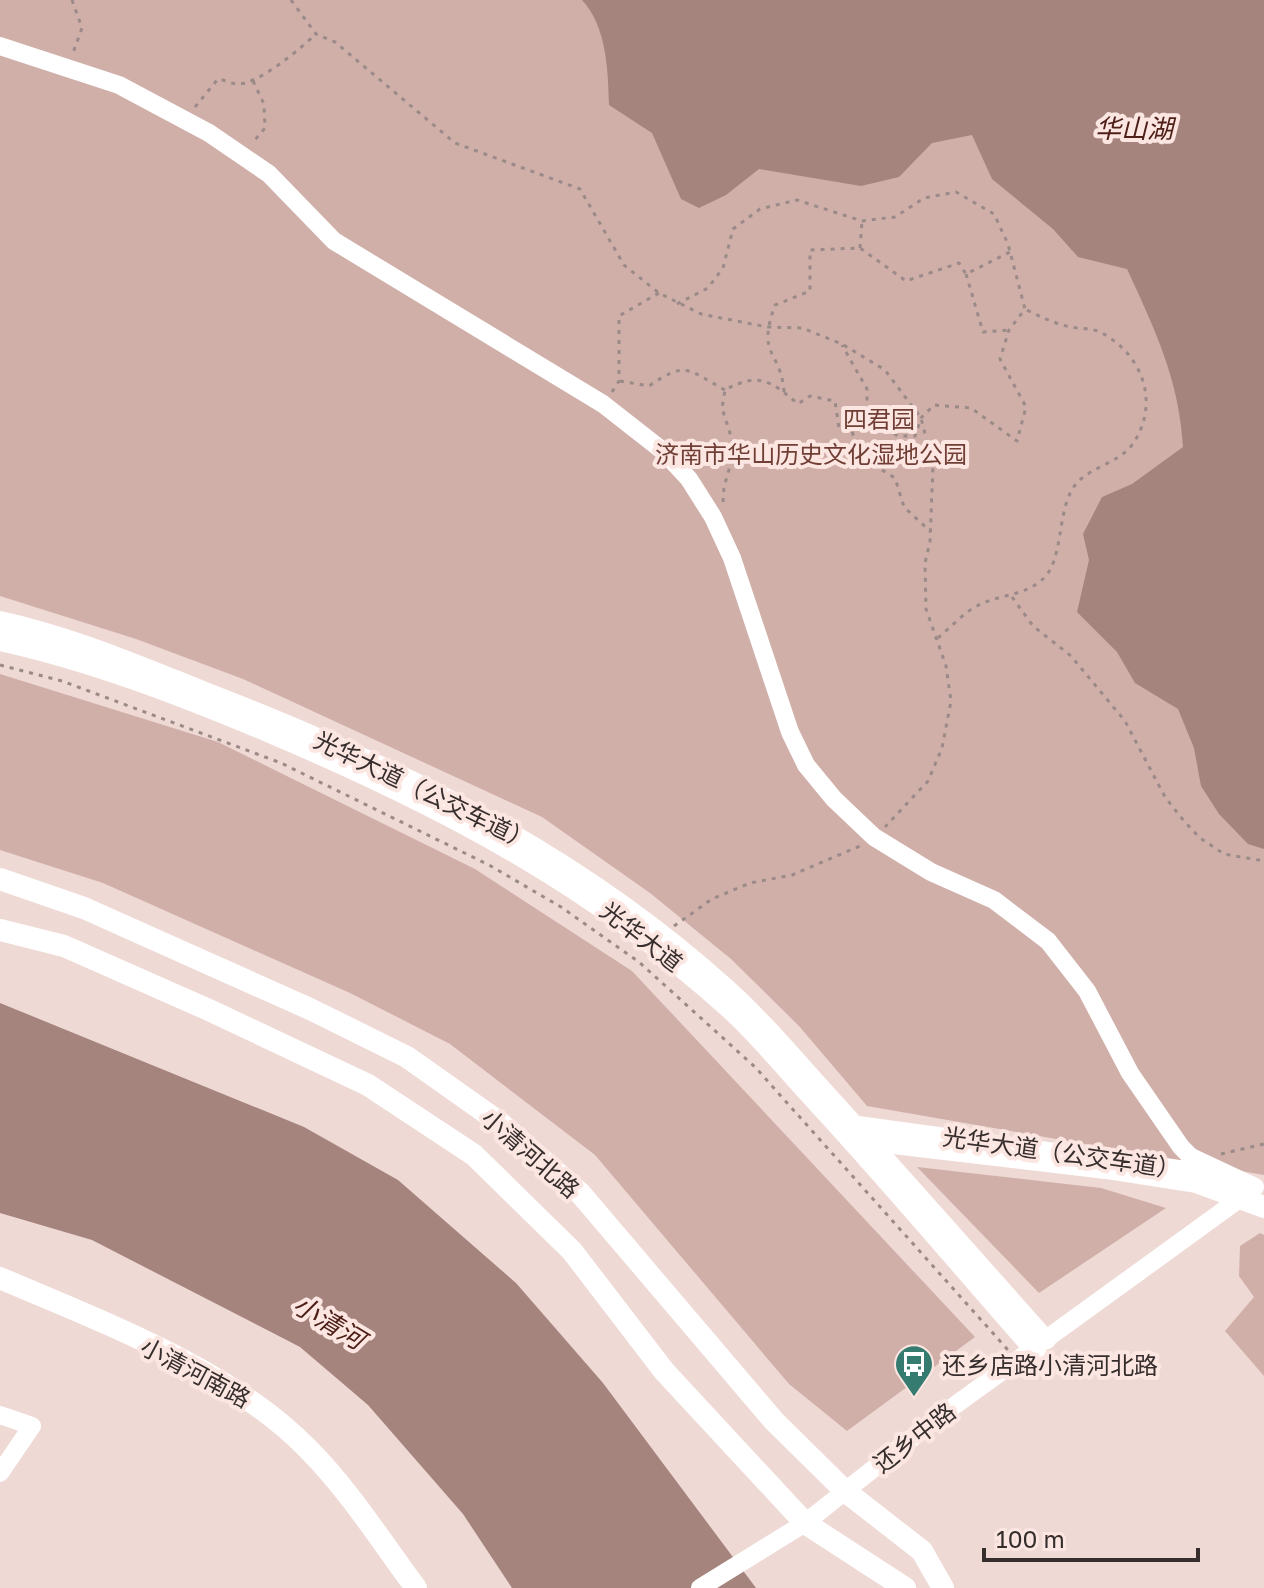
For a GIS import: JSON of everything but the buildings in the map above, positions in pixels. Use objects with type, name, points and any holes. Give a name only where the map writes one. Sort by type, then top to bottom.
[{"type":"main road","name":"光华大道","points":[[0,640],[37,648],[149,684],[315,751],[448,812],[572,883],[651,940],[733,1010],[860,1134],[1033,1350]]},
{"type":"main road","name":"小清河北路","points":[[0,879],[84,908],[310,1009],[407,1057],[499,1122],[580,1193],[774,1421],[845,1491],[922,1551],[943,1588]]},
{"type":"main road","name":"小清河北路","points":[[0,930],[64,946],[248,1028],[368,1085],[474,1155],[572,1251],[664,1371],[805,1523],[905,1588]]},
{"type":"main road","points":[[860,1134],[1196,1182],[1256,1196]]},
{"type":"main road","name":"小清河南路","points":[[0,1278],[210,1375],[248,1398],[306,1447],[330,1473],[416,1588]]},
{"type":"street","points":[[0,46],[119,85],[186,121],[269,174],[334,241],[603,404],[663,451],[689,479],[713,517],[744,586],[757,638],[790,732],[806,765],[834,799],[874,837],[931,872],[994,900],[1048,941],[1087,991],[1130,1073],[1191,1157],[1256,1196]]},
{"type":"street","name":"光华大道（公交车道）","points":[[0,620],[63,637],[172,678],[398,773],[546,850],[664,933],[730,990],[860,1134]]},
{"type":"street","name":"还乡中路","points":[[700,1588],[805,1523],[936,1419],[1256,1196]]},
{"type":"street","points":[[0,1415],[32,1426],[0,1473]]},
{"type":"path","points":[[68,66],[82,28],[72,0]]},
{"type":"path","points":[[291,0],[316,34],[335,42],[455,143],[580,189],[624,265],[659,293],[701,314],[767,327],[802,328],[842,344],[885,370],[921,418],[933,465],[931,532],[925,563],[926,609],[938,638],[951,701],[942,748],[928,781],[904,811],[874,837],[841,856],[792,875],[750,883],[712,899],[664,933]]},
{"type":"path","points":[[186,121],[218,79],[238,85],[253,81],[294,54],[316,34]]},
{"type":"path","points":[[242,156],[265,128],[264,104],[253,81]]},
{"type":"path","points":[[677,304],[708,288],[723,268],[733,229],[760,209],[797,200],[862,221],[895,217],[924,198],[956,192],[994,214],[1010,252],[1025,309]]},
{"type":"path","points":[[860,248],[862,221]]},
{"type":"path","points":[[784,392],[783,375],[767,348],[767,327],[775,305],[810,291],[810,250],[860,248],[906,281],[959,263],[966,274],[983,332],[1009,330]]},
{"type":"path","points":[[966,274],[1010,252]]},
{"type":"path","points":[[603,404],[619,381],[619,316],[659,293]]},
{"type":"path","points":[[842,344],[867,389],[867,408],[877,424],[898,436],[915,436],[921,418],[934,405],[971,408],[1017,441],[1026,407],[1000,359],[1009,330],[1025,309]]},
{"type":"path","points":[[938,638],[981,603],[1012,597],[1044,578],[1058,552],[1060,524],[1075,484],[1131,447],[1144,422],[1148,394],[1140,370],[1121,347],[1098,331],[1059,324],[1025,309]]},
{"type":"path","points":[[619,381],[632,386],[649,386],[671,370],[690,370],[725,390]]},
{"type":"path","points":[[725,390],[747,378],[767,381],[798,404],[810,396],[835,401],[839,428],[852,430],[854,442],[868,462],[895,478],[904,507],[931,532]]},
{"type":"path","points":[[713,517],[725,499],[724,487],[735,449],[722,408],[725,390]]},
{"type":"path","points":[[1012,597],[1033,626],[1071,656],[1094,681],[1125,721],[1165,797],[1184,821],[1224,854],[1264,861]]},
{"type":"path","points":[[0,665],[62,681],[281,763],[489,865],[561,907],[639,962],[755,1067],[1033,1350]]},
{"type":"path","points":[[1191,1157],[1245,1151],[1264,1144]]},
{"type":"green space","name":"济南市华山历史文化湿地公园","points":[[0,0],[1264,0],[1264,1175],[867,1106],[799,1026],[731,959],[650,893],[542,817],[243,679],[136,639],[0,596]]},
{"type":"green space","points":[[0,674],[218,742],[475,869],[632,971],[975,1337],[847,1431],[789,1384],[595,1155],[450,1044],[350,993],[103,883],[0,850]]},
{"type":"green space","points":[[917,1167],[1101,1188],[1166,1208],[1039,1293]]},
{"type":"green space","points":[[1260,1233],[1264,1235],[1264,1376],[1225,1331],[1254,1297],[1239,1276],[1240,1246]]},
{"type":"water","name":"华山湖","points":[[582,0],[1264,0],[1264,849],[1248,844],[1219,814],[1201,786],[1194,748],[1178,709],[1135,683],[1117,652],[1077,612],[1089,560],[1083,534],[1102,497],[1132,484],[1183,447],[1171,377],[1127,269],[1078,257],[1053,229],[992,179],[972,135],[932,143],[899,177],[861,186],[759,169],[726,195],[699,208],[681,199],[652,133],[609,105],[607,64],[601,36],[597,23]]},
{"type":"water","name":"小清河","points":[[0,1003],[304,1127],[398,1180],[516,1283],[603,1383],[756,1588],[512,1588],[463,1514],[368,1405],[300,1347],[92,1240],[0,1213]]},
{"type":"place","name":"还乡店路小清河北路","points":[[914,1398]]},
{"type":"park label","name":"四君园","points":[[879,418]]}]
